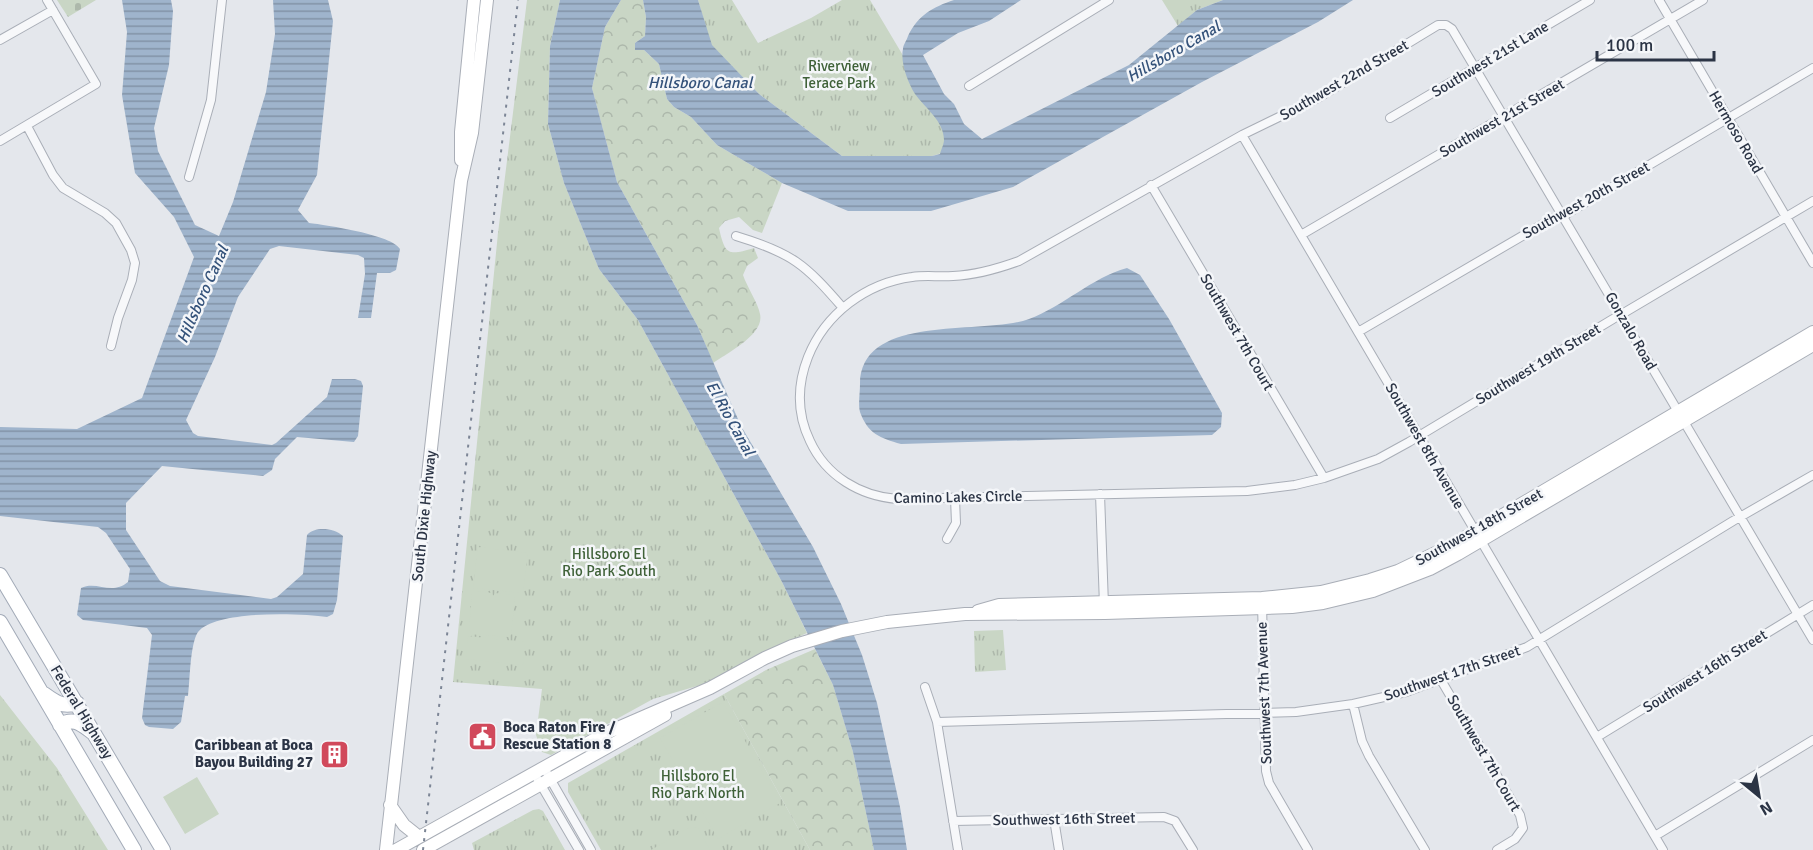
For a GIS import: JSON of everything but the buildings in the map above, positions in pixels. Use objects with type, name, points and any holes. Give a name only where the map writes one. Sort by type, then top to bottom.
[{"type":"main road","name":"South Dixie Highway","points":[[461,181],[460,132],[474,0]]},
{"type":"main road","name":"South Dixie Highway","points":[[386,850],[461,181],[472,133],[487,0]]},
{"type":"main road","name":"Southwest 18th Street","points":[[396,850],[683,705],[765,658],[792,646],[825,636],[864,626],[965,614],[1104,607],[1323,603],[1373,591],[1430,569],[1478,536],[1681,416],[1813,332]]},
{"type":"main road","name":"Southwest 18th Street","points":[[1681,416],[1813,345]]},
{"type":"main road","name":"Federal Highway","points":[[0,575],[163,850]]},
{"type":"main road","name":"Federal Highway","points":[[0,622],[134,850]]},
{"type":"main road","points":[[40,691],[57,703],[66,706],[77,703]]},
{"type":"main road","points":[[60,724],[66,721],[79,722],[96,736]]},
{"type":"main road","name":"Southwest 18th Street","points":[[423,850],[543,776]]},
{"type":"main road","points":[[390,805],[404,825],[419,837]]},
{"type":"street","points":[[0,141],[96,84],[47,0]]},
{"type":"street","points":[[189,177],[211,100],[222,0]]},
{"type":"street","points":[[969,86],[1109,0]]},
{"type":"street","name":"Southwest 21st Lane","points":[[1390,118],[1590,0]]},
{"type":"street","name":"Hermoso Road","points":[[1659,0],[1813,263]]},
{"type":"street","name":"Southwest 21st Street","points":[[1301,235],[1703,0]]},
{"type":"street","points":[[0,40],[53,10]]},
{"type":"street","name":"Southwest 22nd Street","points":[[1242,135],[1318,98],[1438,25],[1446,25]]},
{"type":"street","name":"Gonzalo Road","points":[[1446,25],[1452,28],[1813,640]]},
{"type":"street","name":"Southwest 20th Street","points":[[1358,332],[1553,218],[1563,216],[1813,68]]},
{"type":"street","points":[[27,126],[53,176],[63,188],[105,213],[116,223],[131,250],[135,263],[132,280],[118,318],[111,346]]},
{"type":"street","name":"Camino Lakes Circle","points":[[1242,135],[1019,261],[994,270],[968,275],[926,275],[895,280],[867,291],[843,308],[818,337],[802,374],[801,416],[813,448],[823,462],[841,479],[872,495],[897,499],[955,498],[1247,491],[1295,485],[1324,478],[1378,459],[1419,436]]},
{"type":"street","name":"Southwest 8th Avenue","points":[[1242,135],[1664,850]]},
{"type":"street","name":"Southwest 7th Court","points":[[1151,185],[1324,478]]},
{"type":"street","name":"Southwest 19th Street","points":[[1419,436],[1813,201]]},
{"type":"street","points":[[736,236],[763,244],[790,257],[814,276],[843,308]]},
{"type":"street","name":"Southwest 17th Street","points":[[937,722],[1296,712],[1353,704],[1406,692],[1527,647],[1813,475]]},
{"type":"street","points":[[1100,494],[1104,607]]},
{"type":"street","points":[[947,539],[956,523],[955,498]]},
{"type":"street","name":"Southwest 7th Avenue","points":[[1262,603],[1266,771],[1269,783],[1308,850]]},
{"type":"street","name":"Southwest 16th Street","points":[[1597,737],[1813,605]]},
{"type":"street","name":"Southwest 7th Court","points":[[1441,680],[1520,815],[1523,828],[1515,839],[1497,850]]},
{"type":"street","points":[[925,687],[937,722],[958,850]]},
{"type":"street","points":[[1353,704],[1362,741],[1369,756],[1425,850]]},
{"type":"street","points":[[1655,836],[1813,740]]},
{"type":"street","points":[[543,776],[579,850]]},
{"type":"street","points":[[543,776],[591,850]]},
{"type":"street","name":"Southwest 16th Street","points":[[953,822],[1164,817],[1175,821],[1193,850]]},
{"type":"street","points":[[1054,819],[1059,850]]},
{"type":"green space","points":[[57,0],[96,0],[68,17]]},
{"type":"green space","name":"Hillsboro El Rio Park South","points":[[527,0],[560,0],[550,46],[548,124],[564,183],[599,269],[638,320],[782,582],[807,633],[704,684],[653,699],[551,755],[542,752],[536,735],[542,689],[453,682],[498,233]]},
{"type":"green space","points":[[621,0],[643,0],[646,17],[645,36],[635,43],[635,49],[644,50],[659,64],[667,99],[674,107],[691,117],[717,145],[782,183],[762,233],[753,230],[739,217],[725,221],[719,228],[723,244],[729,251],[738,252],[754,248],[758,258],[747,266],[743,275],[759,310],[760,321],[751,336],[713,363],[697,325],[617,182],[592,88],[605,27]]},
{"type":"green space","name":"Riverview Terace Park","points":[[698,0],[732,0],[758,43],[811,18],[842,0],[870,0],[958,148],[932,156],[842,156],[759,94],[711,45]]},
{"type":"green space","points":[[1162,0],[1223,0],[1197,10],[1178,26]]},
{"type":"green space","points":[[478,547],[528,553],[523,593],[473,588]]},
{"type":"green space","points":[[476,591],[492,593],[493,596],[495,593],[514,595],[511,635],[508,637],[472,634],[469,630],[472,593]]},
{"type":"green space","points":[[1003,630],[1006,670],[975,672],[974,631]]},
{"type":"green space","points":[[468,636],[525,642],[523,665],[466,659]]},
{"type":"green space","points":[[815,649],[833,685],[853,752],[874,850],[810,850],[724,694],[766,670]]},
{"type":"green space","name":"Hillsboro El Rio Park North","points":[[724,694],[810,850],[601,850],[568,792],[568,783]]},
{"type":"green space","points":[[0,695],[57,768],[108,850],[0,850]]},
{"type":"green space","points":[[723,702],[780,803],[718,839],[660,738]]},
{"type":"green space","points":[[197,777],[219,814],[185,834],[163,797]]},
{"type":"green space","points":[[533,810],[543,811],[565,850],[474,850],[472,843]]},
{"type":"green space","points":[[690,827],[698,828],[710,850],[651,850]]},
{"type":"water","points":[[122,0],[171,0],[173,11],[169,65],[154,128],[158,151],[195,225],[219,236],[233,202],[266,92],[275,34],[273,0],[328,0],[333,21],[317,175],[298,210],[309,223],[373,235],[395,244],[400,249],[396,270],[390,273],[377,273],[371,318],[358,318],[365,274],[364,258],[358,255],[279,246],[270,249],[238,297],[215,357],[186,420],[193,433],[198,436],[272,445],[327,397],[332,379],[355,379],[361,381],[363,386],[358,436],[354,442],[297,437],[275,459],[272,470],[263,476],[162,466],[126,503],[126,530],[160,581],[170,586],[271,599],[277,597],[303,574],[307,535],[310,532],[325,529],[343,536],[337,600],[333,614],[327,617],[279,614],[239,617],[207,625],[198,632],[192,653],[188,696],[185,696],[181,722],[173,729],[149,727],[145,725],[142,718],[152,635],[147,628],[83,620],[77,615],[81,588],[93,586],[116,588],[128,582],[130,569],[106,533],[98,527],[0,516],[0,427],[77,429],[142,398],[194,257],[174,217],[135,173],[122,95],[127,32]]},
{"type":"water","name":"El Rio Canal","points":[[560,0],[621,0],[605,27],[592,88],[617,182],[697,325],[741,426],[813,547],[841,604],[862,655],[877,703],[907,850],[874,850],[853,752],[833,685],[782,582],[638,320],[599,269],[564,183],[548,124],[550,46]]},
{"type":"water","name":"Hillsboro Canal","points":[[643,0],[698,0],[712,45],[759,94],[842,156],[932,156],[940,154],[944,142],[943,133],[933,115],[912,89],[905,72],[902,54],[904,44],[916,22],[933,9],[954,0],[1021,0],[989,21],[958,33],[923,55],[944,94],[954,104],[964,124],[982,139],[1129,65],[1197,10],[1223,0],[1353,0],[1318,22],[1202,82],[1013,187],[931,211],[848,211],[782,183],[717,145],[691,117],[674,107],[667,99],[659,64],[644,50],[635,50],[635,43],[645,36],[646,17]]},
{"type":"water","points":[[1127,268],[1140,275],[1169,319],[1222,413],[1221,427],[1212,435],[901,444],[876,434],[863,419],[859,409],[860,384],[866,361],[880,346],[902,336],[928,331],[1009,324],[1029,319],[1054,307],[1101,278]]},
{"type":"railway","points":[[423,850],[518,0]]},
{"type":"place","name":"Boca Raton Fire / Rescue Station 8","points":[[482,736]]},
{"type":"place","name":"Caribbean at Boca Bayou Building 27","points":[[334,754]]}]
